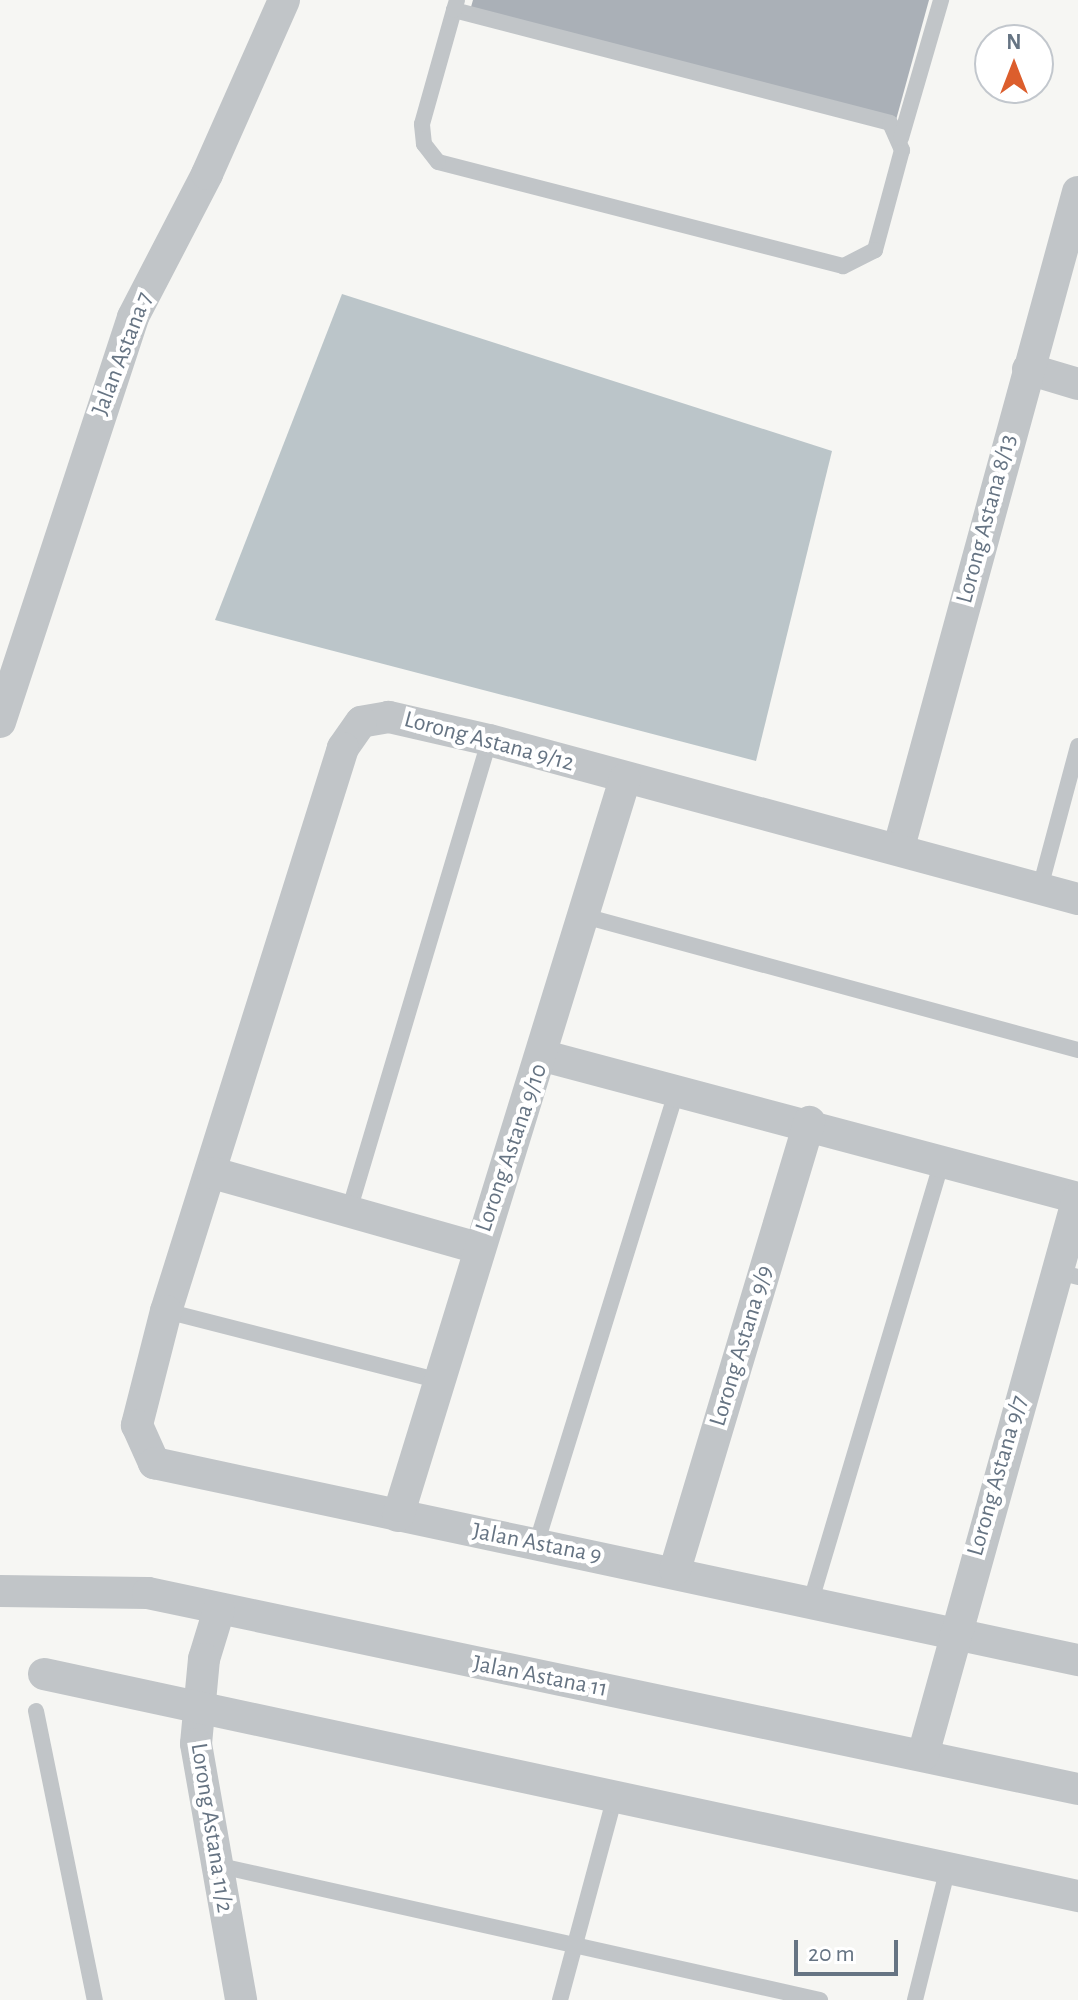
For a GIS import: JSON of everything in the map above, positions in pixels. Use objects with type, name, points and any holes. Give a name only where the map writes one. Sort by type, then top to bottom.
[{"type":"street","name":"Jalan Astana 7","points":[[0,722],[133,317],[207,174],[284,0]]},
{"type":"street","name":"Lorong Astana 8/13","points":[[899,847],[1028,369],[1072,236],[1078,192]]},
{"type":"street","points":[[1028,369],[1078,384]]},
{"type":"street","name":"Lorong Astana 9/12","points":[[166,1311],[213,1173],[343,748],[361,722],[389,717],[489,740],[625,779],[899,847],[1078,899]]},
{"type":"street","name":"Lorong Astana 9/10","points":[[398,1516],[478,1248],[544,1056],[625,779]]},
{"type":"street","points":[[544,1056],[809,1122],[1078,1198]]},
{"type":"street","name":"Lorong Astana 9/9","points":[[675,1570],[809,1122]]},
{"type":"street","points":[[213,1173],[478,1248]]},
{"type":"street","name":"Lorong Astana 9/7","points":[[923,1755],[952,1634],[1068,1275],[1078,1198]]},
{"type":"street","name":"Jalan Astana 9","points":[[166,1311],[137,1425],[154,1463],[536,1545],[675,1570],[810,1604],[1078,1660]]},
{"type":"street","name":"Jalan Astana 11","points":[[0,1591],[148,1593],[1078,1789]]},
{"type":"street","name":"Lorong Astana 11/2","points":[[219,1610],[196,1712],[214,1865],[241,2000]]},
{"type":"street","points":[[44,1674],[196,1712],[947,1872],[1078,1896]]},
{"type":"lane","points":[[901,138],[881,120],[456,5],[422,124],[424,144],[438,162],[843,266],[875,250],[901,138],[941,0]]},
{"type":"lane","points":[[349,1211],[489,740]]},
{"type":"lane","points":[[1040,888],[1078,746]]},
{"type":"lane","points":[[584,916],[1078,1050]]},
{"type":"lane","points":[[536,1545],[677,1089]]},
{"type":"lane","points":[[810,1604],[943,1159]]},
{"type":"lane","points":[[166,1311],[440,1381]]},
{"type":"lane","points":[[36,1711],[95,2000]]},
{"type":"lane","points":[[560,2000],[614,1800]]},
{"type":"lane","points":[[214,1865],[820,2000]]},
{"type":"lane","points":[[915,2000],[947,1872]]},
{"type":"shaded area","points":[[342,294],[832,451],[756,761],[215,620]]},
{"type":"building","points":[[473,0],[929,0],[896,120],[471,7]]}]
